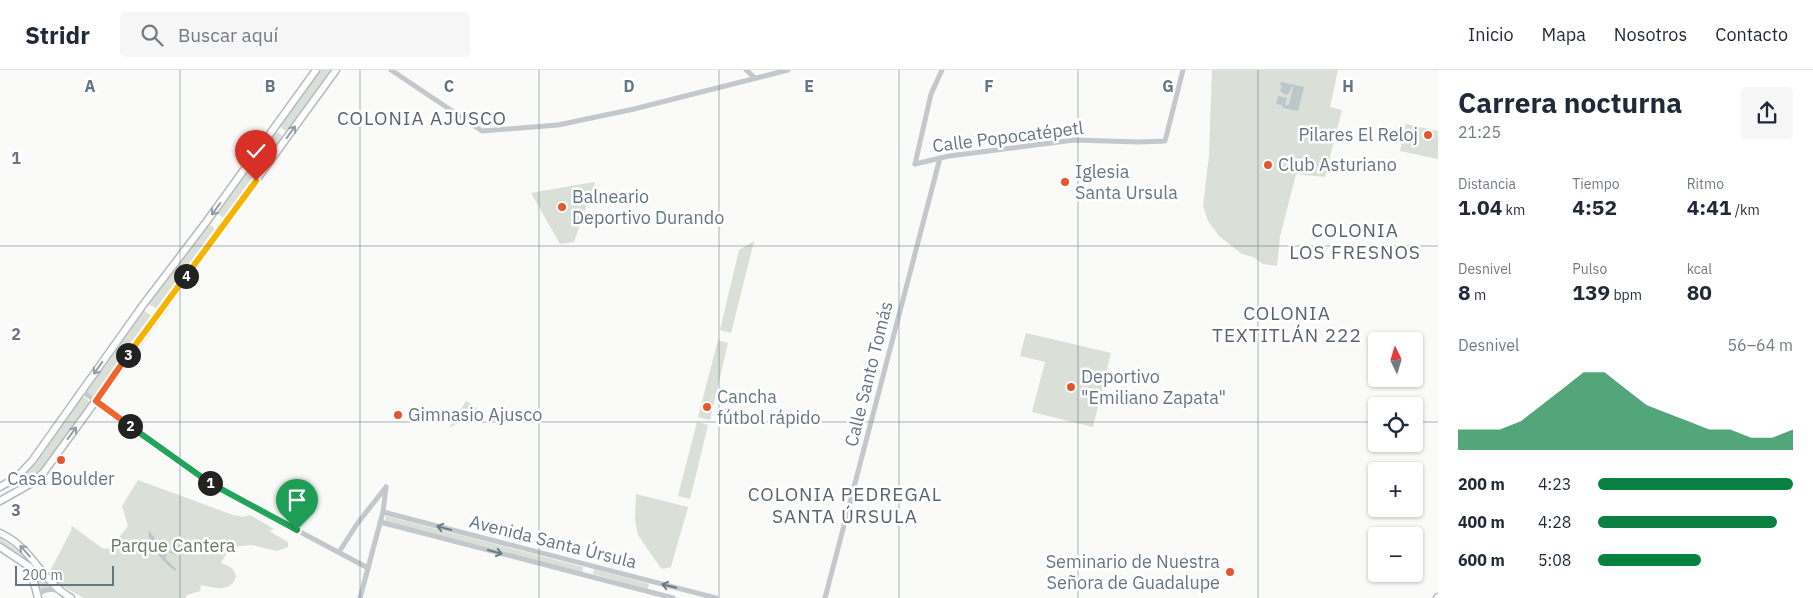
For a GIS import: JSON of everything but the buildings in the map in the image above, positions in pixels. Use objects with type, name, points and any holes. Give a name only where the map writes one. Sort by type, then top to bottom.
[{"type":"main road","points":[[0,487],[24,470],[316,70]]},
{"type":"main road","points":[[0,501],[38,479],[336,70]]},
{"type":"main road","points":[[0,533],[23,548],[59,591],[71,598]]},
{"type":"main road","points":[[1,547],[30,567],[37,597]]},
{"type":"street","points":[[391,70],[482,131],[558,125],[788,70]]},
{"type":"street","points":[[746,70],[754,78]]},
{"type":"street","name":"Calle Popocatépetl","points":[[942,70],[931,94],[915,164],[940,158],[1074,140],[1139,142],[1165,140],[1183,70]]},
{"type":"street","name":"Calle Santo Tomás","points":[[825,598],[940,158]]},
{"type":"street","points":[[82,390],[212,485],[368,568]]},
{"type":"street","points":[[340,552],[357,524],[386,487],[383,512],[360,598]]},
{"type":"street","name":"Avenida Santa Úrsula","points":[[383,512],[716,598]]},
{"type":"street","name":"Avenida Santa Úrsula","points":[[380,522],[673,598]]},
{"type":"street","points":[[37,597],[48,589],[59,591]]},
{"type":"green space","points":[[319,70],[333,70],[288,133],[279,126]]},
{"type":"green space","name":"Club Asturiano","points":[[1212,70],[1338,70],[1330,107],[1342,110],[1325,177],[1296,174],[1280,237],[1277,266],[1263,264],[1253,257],[1242,254],[1219,236],[1208,221],[1203,206],[1209,155]]},
{"type":"green space","points":[[1406,124],[1438,131],[1438,159],[1400,151]]},
{"type":"green space","points":[[275,130],[285,138],[224,218],[215,212]]},
{"type":"green space","name":"Balneario Deportivo Durando","points":[[594,182],[574,242],[560,244],[531,193]]},
{"type":"green space","points":[[207,225],[212,226],[216,231],[158,310],[149,304]]},
{"type":"green space","points":[[754,241],[731,333],[720,330],[739,250]]},
{"type":"green space","points":[[144,311],[153,317],[95,397],[86,391]]},
{"type":"green space","name":"Deportivo \"Emiliano Zapata\"","points":[[1026,333],[1111,353],[1093,427],[1032,412],[1045,362],[1020,356]]},
{"type":"green space","points":[[718,340],[728,343],[710,420],[698,417]]},
{"type":"green space","points":[[82,396],[91,402],[35,478],[27,482],[24,476]]},
{"type":"green space","points":[[466,401],[480,410],[449,428]]},
{"type":"green space","points":[[697,422],[708,425],[690,499],[678,496]]},
{"type":"green space","name":"Parque Cantera","points":[[138,480],[233,515],[243,517],[250,515],[274,529],[269,531],[288,542],[288,547],[277,551],[252,545],[230,547],[221,563],[233,569],[236,577],[233,582],[222,588],[201,585],[200,591],[187,595],[185,598],[84,598],[60,585],[49,573],[72,526],[102,548],[110,549],[128,526],[122,506]]},
{"type":"green space","points":[[636,494],[688,507],[671,567],[663,569],[660,567],[638,535],[635,520]]},
{"type":"green space","points":[[386,516],[583,567],[582,572],[385,521]]},
{"type":"green space","points":[[0,538],[22,555],[50,587],[39,590],[31,566],[0,544]]},
{"type":"green space","points":[[594,569],[649,584],[648,589],[593,574]]},
{"type":"shaded area","points":[[1281,82],[1304,87],[1298,111],[1283,108],[1282,105],[1276,104],[1278,96],[1287,98],[1285,105],[1289,105],[1293,87],[1286,95],[1280,91]]},
{"type":"shaded area","points":[[149,531],[165,550],[177,553],[176,555],[168,552],[165,558],[176,571],[157,553],[150,541]]},
{"type":"place","name":"Pilares El Reloj","points":[[1428,135]]},
{"type":"place","name":"Club Asturiano","points":[[1268,165]]},
{"type":"place","name":"Iglesia Santa Ursula","points":[[1065,182]]},
{"type":"place","name":"Balneario Deportivo Durando","points":[[562,207]]},
{"type":"place","name":"Deportivo \"Emiliano Zapata\"","points":[[1071,387]]},
{"type":"place","name":"Cancha fútbol rápido","points":[[707,407]]},
{"type":"place","name":"Gimnasio Ajusco","points":[[398,415]]},
{"type":"place","name":"Casa Boulder","points":[[61,460]]},
{"type":"place","name":"Seminario de Nuestra Señora de Guadalupe","points":[[1230,572]]},
{"type":"district","name":"COLONIA AJUSCO","points":[[422,118]]},
{"type":"district","name":"COLONIA LOS FRESNOS","points":[[1355,241]]},
{"type":"district","name":"COLONIA TEXTITLÁN 222","points":[[1287,324]]},
{"type":"district","name":"COLONIA PEDREGAL SANTA ÚRSULA","points":[[845,505]]},
{"type":"route","points":[[256,181],[96,401],[212,485],[297,530]]}]
